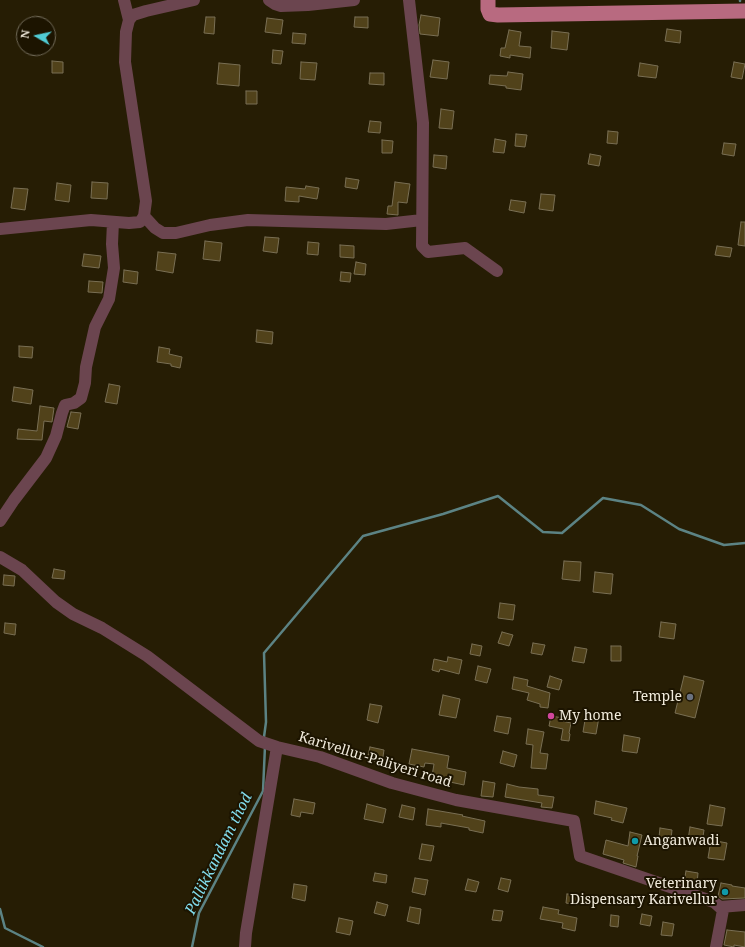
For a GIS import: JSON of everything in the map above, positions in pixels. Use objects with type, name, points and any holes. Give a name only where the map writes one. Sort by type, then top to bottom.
[{"type":"main road","points":[[488,0],[488,9],[490,14],[498,15],[745,11]]},
{"type":"street","points":[[124,0],[129,20]]},
{"type":"street","points":[[0,229],[91,220],[129,223],[140,222],[144,216],[146,201],[125,62],[126,32],[129,20],[133,15],[194,0]]},
{"type":"street","points":[[269,0],[281,6],[308,5],[354,0]]},
{"type":"street","points":[[409,0],[423,123],[422,246],[428,252],[465,248],[497,271]]},
{"type":"street","points":[[144,216],[154,228],[163,233],[176,233],[210,225],[248,220],[386,224],[422,220]]},
{"type":"street","points":[[0,521],[46,458],[56,436],[62,413],[66,405],[74,403],[81,398],[95,327],[109,299],[114,268],[112,244],[113,222]]},
{"type":"street","name":"Karivellur-Paliyeri road","points":[[0,557],[22,570],[56,602],[73,614],[102,628],[146,656],[259,741],[277,747],[320,757],[392,783],[456,800],[574,821],[580,856],[714,902],[720,907]]},
{"type":"street","points":[[245,947],[247,925],[277,747]]},
{"type":"street","points":[[716,947],[723,910],[720,907],[745,905]]},
{"type":"building","points":[[421,15],[440,18],[438,36],[420,34],[419,25]]},
{"type":"building","points":[[206,17],[215,17],[214,34],[204,33]]},
{"type":"building","points":[[355,17],[368,17],[368,28],[354,27]]},
{"type":"building","points":[[267,18],[283,20],[281,34],[265,32]]},
{"type":"building","points":[[667,29],[681,31],[680,43],[665,41]]},
{"type":"building","points":[[509,30],[521,32],[519,46],[531,47],[530,58],[510,55],[510,58],[500,56],[501,48],[505,48]]},
{"type":"building","points":[[552,31],[569,33],[567,50],[551,48]]},
{"type":"building","points":[[293,33],[306,34],[305,44],[292,43]]},
{"type":"building","points":[[273,50],[283,51],[281,64],[272,63]]},
{"type":"building","points":[[433,60],[449,62],[447,79],[430,77]]},
{"type":"building","points":[[52,61],[63,62],[63,73],[52,73]]},
{"type":"building","points":[[301,62],[317,63],[315,80],[300,79]]},
{"type":"building","points":[[734,62],[745,64],[742,79],[731,77]]},
{"type":"building","points":[[219,63],[240,65],[239,86],[217,84]]},
{"type":"building","points":[[640,63],[658,66],[656,78],[638,76]]},
{"type":"building","points":[[508,72],[523,74],[521,90],[489,84],[490,75],[507,76]]},
{"type":"building","points":[[370,73],[384,73],[384,85],[369,84]]},
{"type":"building","points":[[246,91],[257,91],[257,104],[246,104]]},
{"type":"building","points":[[441,109],[454,111],[452,129],[439,128]]},
{"type":"building","points":[[370,121],[381,122],[380,133],[368,132]]},
{"type":"building","points":[[608,131],[618,132],[617,144],[607,143]]},
{"type":"building","points":[[516,134],[527,135],[525,147],[515,146]]},
{"type":"building","points":[[495,139],[506,141],[504,153],[493,152]]},
{"type":"building","points":[[382,140],[393,141],[392,153],[382,153]]},
{"type":"building","points":[[724,143],[736,144],[734,156],[722,154]]},
{"type":"building","points":[[590,154],[601,156],[599,166],[588,164]]},
{"type":"building","points":[[434,155],[447,156],[446,169],[433,167]]},
{"type":"building","points":[[346,178],[359,180],[357,189],[345,187]]},
{"type":"building","points":[[92,182],[108,183],[107,199],[91,198]]},
{"type":"building","points":[[395,182],[410,184],[407,203],[398,202],[398,215],[387,214],[388,206],[392,206]]},
{"type":"building","points":[[57,183],[71,185],[69,202],[55,200]]},
{"type":"building","points":[[306,186],[319,188],[317,199],[299,196],[299,202],[285,201],[286,187],[305,189]]},
{"type":"building","points":[[14,188],[28,189],[25,210],[11,208]]},
{"type":"building","points":[[541,194],[555,195],[553,211],[539,209]]},
{"type":"building","points":[[511,200],[526,202],[524,213],[509,210]]},
{"type":"building","points":[[741,222],[745,222],[745,246],[738,245]]},
{"type":"building","points":[[265,237],[279,238],[277,253],[263,251]]},
{"type":"building","points":[[205,241],[222,243],[220,261],[203,259]]},
{"type":"building","points":[[308,242],[319,243],[318,255],[307,254]]},
{"type":"building","points":[[340,245],[354,246],[354,258],[340,257]]},
{"type":"building","points":[[717,246],[732,248],[730,257],[715,255]]},
{"type":"building","points":[[158,252],[176,254],[173,273],[156,270]]},
{"type":"building","points":[[84,254],[101,256],[99,268],[82,266]]},
{"type":"building","points":[[356,262],[366,264],[365,275],[354,274]]},
{"type":"building","points":[[124,270],[138,272],[137,284],[123,282]]},
{"type":"building","points":[[341,272],[351,273],[350,282],[340,281]]},
{"type":"building","points":[[89,281],[103,282],[102,293],[88,292]]},
{"type":"building","points":[[257,330],[273,332],[272,344],[256,342]]},
{"type":"building","points":[[19,346],[33,347],[32,358],[19,357]]},
{"type":"building","points":[[159,347],[170,349],[169,354],[182,357],[180,368],[171,366],[171,364],[157,362]]},
{"type":"building","points":[[109,384],[120,386],[117,404],[105,402]]},
{"type":"building","points":[[14,387],[33,390],[31,404],[12,401]]},
{"type":"building","points":[[40,406],[54,408],[52,422],[44,421],[42,440],[17,439],[18,429],[37,431]]},
{"type":"building","points":[[71,412],[81,413],[78,429],[67,427]]},
{"type":"building","points":[[564,561],[581,562],[580,581],[562,579]]},
{"type":"building","points":[[54,569],[65,571],[64,579],[52,578]]},
{"type":"building","points":[[595,572],[613,574],[611,594],[593,592]]},
{"type":"building","points":[[4,575],[15,576],[14,586],[3,585]]},
{"type":"building","points":[[500,603],[515,605],[513,620],[498,618]]},
{"type":"building","points":[[661,622],[676,624],[674,639],[659,637]]},
{"type":"building","points":[[5,623],[16,624],[15,635],[4,633]]},
{"type":"building","points":[[502,632],[513,635],[509,646],[498,643]]},
{"type":"building","points":[[533,643],[545,645],[542,655],[531,653]]},
{"type":"building","points":[[472,644],[482,646],[480,656],[470,654]]},
{"type":"building","points":[[611,646],[621,646],[621,661],[611,661]]},
{"type":"building","points":[[575,647],[587,649],[584,663],[572,661]]},
{"type":"building","points":[[448,657],[462,660],[459,674],[440,669],[439,672],[432,670],[434,659],[447,662]]},
{"type":"building","points":[[478,666],[491,669],[487,683],[475,680]]},
{"type":"building","points":[[550,676],[562,680],[559,690],[547,687]]},
{"type":"building","name":"Temple","points":[[684,676],[704,681],[695,718],[675,713]]},
{"type":"building","points":[[514,677],[528,680],[527,686],[550,693],[548,708],[540,707],[540,704],[527,700],[529,693],[512,689]]},
{"type":"building","points":[[443,695],[460,699],[456,718],[439,715]]},
{"type":"building","points":[[370,704],[382,706],[378,723],[367,720]]},
{"type":"building","points":[[586,714],[599,717],[596,734],[583,732]]},
{"type":"building","points":[[497,716],[511,718],[508,734],[494,731]]},
{"type":"building","points":[[551,716],[563,718],[562,721],[571,723],[569,741],[561,740],[563,729],[549,726]]},
{"type":"building","points":[[528,729],[544,732],[540,753],[548,754],[546,769],[531,768],[533,745],[526,744]]},
{"type":"building","points":[[624,735],[640,738],[637,753],[622,751]]},
{"type":"building","points":[[370,747],[384,750],[382,763],[367,760]]},
{"type":"building","points":[[412,749],[449,756],[447,768],[466,772],[464,785],[450,782],[451,779],[432,776],[434,764],[425,763],[424,767],[409,764]]},
{"type":"building","points":[[503,751],[517,755],[514,767],[500,763]]},
{"type":"building","points":[[483,781],[495,783],[493,797],[481,796]]},
{"type":"building","points":[[507,784],[538,789],[538,795],[554,797],[552,808],[541,807],[542,803],[505,797]]},
{"type":"building","points":[[294,799],[315,803],[313,814],[301,812],[300,817],[291,815]]},
{"type":"building","points":[[596,801],[627,808],[623,823],[611,820],[612,818],[594,814]]},
{"type":"building","points":[[367,804],[386,809],[383,823],[364,819]]},
{"type":"building","points":[[402,805],[415,808],[413,820],[399,817]]},
{"type":"building","points":[[710,805],[725,808],[722,826],[707,824]]},
{"type":"building","points":[[428,809],[463,815],[462,816],[485,821],[483,833],[469,830],[469,828],[441,823],[441,827],[426,825]]},
{"type":"building","points":[[690,827],[704,830],[702,843],[688,840]]},
{"type":"building","points":[[660,828],[672,830],[671,839],[659,837]]},
{"type":"building","points":[[630,832],[642,835],[636,867],[623,863],[624,860],[603,854],[606,840],[628,846]]},
{"type":"building","points":[[711,840],[727,843],[724,860],[708,858]]},
{"type":"building","points":[[422,844],[434,846],[431,861],[419,859]]},
{"type":"building","points":[[686,871],[698,873],[697,884],[684,882]]},
{"type":"building","points":[[375,873],[387,875],[386,883],[373,881]]},
{"type":"building","points":[[415,878],[428,880],[425,895],[412,892]]},
{"type":"building","points":[[501,878],[511,880],[508,892],[498,889]]},
{"type":"building","points":[[468,879],[479,882],[476,892],[465,890]]},
{"type":"building","points":[[721,883],[745,888],[745,898],[722,899],[718,896]]},
{"type":"building","points":[[294,884],[307,886],[305,901],[292,898]]},
{"type":"building","points":[[567,894],[578,895],[577,905],[566,903]]},
{"type":"building","points":[[377,902],[388,905],[385,916],[374,913]]},
{"type":"building","points":[[410,907],[421,909],[419,924],[407,921]]},
{"type":"building","points":[[543,907],[559,910],[558,914],[577,918],[575,931],[562,928],[563,923],[540,919]]},
{"type":"building","points":[[494,910],[503,911],[501,921],[492,920]]},
{"type":"building","points":[[642,914],[652,916],[650,926],[640,924]]},
{"type":"building","points":[[611,915],[619,916],[618,927],[610,926]]},
{"type":"building","points":[[339,918],[353,921],[350,935],[336,932]]},
{"type":"building","points":[[663,922],[674,924],[672,936],[661,935]]},
{"type":"building","points":[[727,930],[745,932],[745,947],[724,945]]},
{"type":"waterway","points":[[264,737],[266,722],[264,653],[363,536],[443,514],[498,496],[543,532],[562,533],[603,498],[641,505],[679,529],[724,545],[745,543]]},
{"type":"waterway","name":"Pallikkandam thod","points":[[192,947],[199,913],[263,791],[265,746]]},
{"type":"waterway","name":"Pallikkandam thod","points":[[0,909],[5,928],[43,947]]},
{"type":"place","name":"Temple","points":[[690,697]]},
{"type":"place","name":"My home","points":[[551,716]]},
{"type":"place","name":"Anganwadi","points":[[635,841]]},
{"type":"place","name":"Veterinary Dispensary Karivellur","points":[[725,892]]}]
